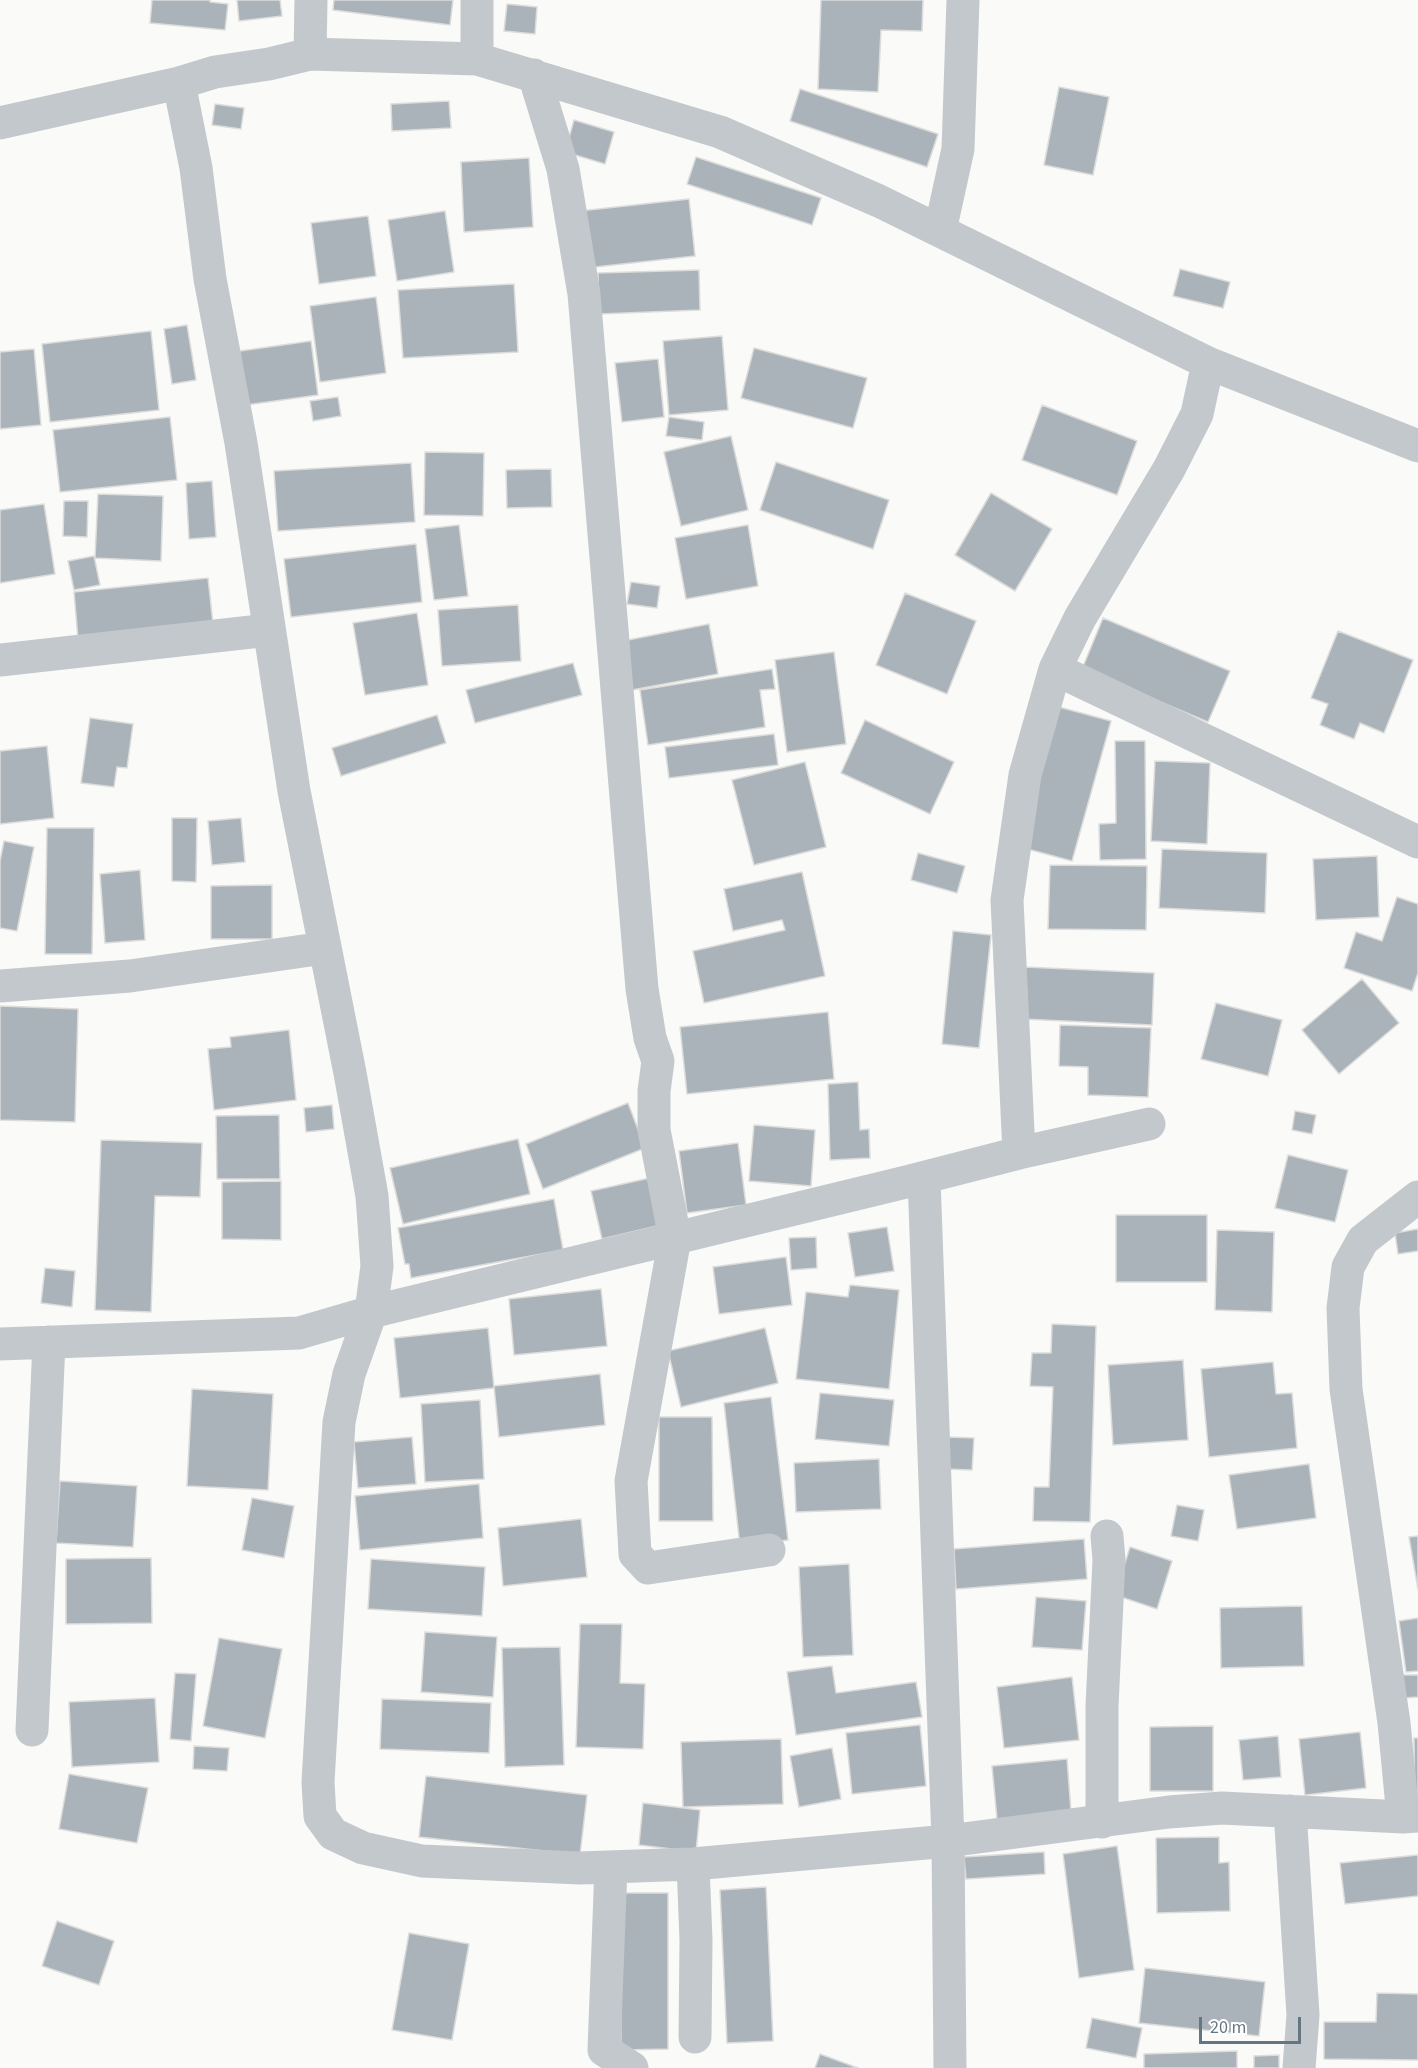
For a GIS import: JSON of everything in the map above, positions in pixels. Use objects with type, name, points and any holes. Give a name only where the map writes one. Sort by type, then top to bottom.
[{"type":"street","points":[[310,54],[311,0]]},
{"type":"street","points":[[477,0],[477,59]]},
{"type":"street","points":[[940,231],[958,149],[963,0]]},
{"type":"street","points":[[0,123],[179,83],[215,72],[269,64],[310,54],[477,59],[720,132],[879,201],[1208,363],[1418,446]]},
{"type":"street","points":[[534,75],[563,169],[584,294],[642,989],[650,1038],[658,1061],[654,1090],[654,1130],[675,1238],[631,1481],[635,1554],[648,1568],[769,1550]]},
{"type":"street","points":[[179,83],[196,168],[210,279],[241,443],[294,791],[372,1196],[377,1266],[371,1312],[349,1374],[339,1422],[318,1782],[320,1816],[333,1834],[363,1848],[422,1860],[579,1868],[693,1864],[948,1841],[1169,1812],[1222,1808],[1411,1816],[1394,1723],[1346,1389],[1343,1308],[1347,1267],[1363,1240],[1418,1197]]},
{"type":"street","points":[[1019,1153],[1007,900],[1025,774],[1055,669],[1080,618],[1169,470],[1197,414],[1208,363]]},
{"type":"street","points":[[0,660],[269,630]]},
{"type":"street","points":[[1055,669],[1418,842]]},
{"type":"street","points":[[0,986],[130,976],[324,948]]},
{"type":"street","points":[[0,1344],[299,1333],[371,1312],[1019,1153],[1149,1124]]},
{"type":"street","points":[[924,1178],[948,1841],[950,2068]]},
{"type":"street","points":[[32,1730],[49,1342]]},
{"type":"street","points":[[1102,1822],[1102,1706],[1109,1560],[1107,1536]]},
{"type":"street","points":[[1290,1811],[1303,2015],[1299,2068]]},
{"type":"street","points":[[693,1864],[696,1940],[695,2037]]},
{"type":"street","points":[[611,1867],[604,2050],[632,2068]]},
{"type":"building","points":[[152,0],[210,0],[210,2],[228,4],[225,30],[150,23]]},
{"type":"building","points":[[237,0],[280,0],[282,16],[239,21]]},
{"type":"building","points":[[334,0],[453,0],[450,25],[333,10]]},
{"type":"building","points":[[821,0],[923,0],[922,31],[881,30],[878,92],[818,89]]},
{"type":"building","points":[[507,4],[537,7],[535,34],[504,31]]},
{"type":"building","points":[[1059,87],[1109,97],[1093,175],[1044,165]]},
{"type":"building","points":[[800,89],[938,134],[927,167],[790,121]]},
{"type":"building","points":[[449,101],[451,128],[392,131],[391,104]]},
{"type":"building","points":[[215,104],[244,108],[241,129],[212,125]]},
{"type":"building","points":[[574,120],[614,132],[605,164],[565,152]]},
{"type":"building","points":[[696,157],[821,198],[812,225],[687,184]]},
{"type":"building","points":[[529,158],[533,227],[464,232],[461,162]]},
{"type":"building","points":[[689,199],[695,256],[586,268],[580,211]]},
{"type":"building","points":[[445,211],[454,272],[397,281],[388,220]]},
{"type":"building","points":[[368,216],[376,276],[319,284],[311,223]]},
{"type":"building","points":[[1180,269],[1230,282],[1223,308],[1173,296]]},
{"type":"building","points":[[699,270],[700,310],[599,314],[598,273]]},
{"type":"building","points":[[514,284],[518,352],[403,358],[398,290]]},
{"type":"building","points":[[376,297],[386,373],[320,382],[310,306]]},
{"type":"building","points":[[187,325],[196,380],[172,384],[164,329]]},
{"type":"building","points":[[151,331],[159,410],[50,422],[42,344]]},
{"type":"building","points":[[722,336],[728,410],[669,415],[663,341]]},
{"type":"building","points":[[311,341],[318,395],[246,405],[240,351]]},
{"type":"building","points":[[754,348],[867,378],[853,428],[741,398]]},
{"type":"building","points":[[34,349],[41,425],[0,429],[0,352]]},
{"type":"building","points":[[658,359],[664,417],[622,422],[615,363]]},
{"type":"building","points":[[338,397],[341,416],[313,421],[310,401]]},
{"type":"building","points":[[1042,405],[1137,441],[1117,495],[1022,460]]},
{"type":"building","points":[[170,417],[177,480],[60,492],[53,430]]},
{"type":"building","points":[[669,417],[704,422],[702,440],[666,436]]},
{"type":"building","points":[[731,436],[748,510],[681,526],[664,452]]},
{"type":"building","points":[[425,452],[484,453],[483,516],[424,515]]},
{"type":"building","points":[[776,462],[889,500],[873,549],[760,510]]},
{"type":"building","points":[[411,463],[415,522],[278,531],[274,471]]},
{"type":"building","points":[[551,469],[552,507],[507,508],[506,470]]},
{"type":"building","points":[[212,481],[216,537],[189,539],[186,483]]},
{"type":"building","points":[[991,493],[1052,529],[1015,591],[955,555]]},
{"type":"building","points":[[98,494],[163,496],[161,561],[95,558]]},
{"type":"building","points":[[64,501],[88,501],[87,537],[63,536]]},
{"type":"building","points":[[44,504],[55,574],[0,583],[0,510]]},
{"type":"building","points":[[459,525],[468,596],[434,600],[425,529]]},
{"type":"building","points":[[748,525],[758,586],[686,599],[675,538]]},
{"type":"building","points":[[416,544],[422,602],[291,617],[284,559]]},
{"type":"building","points":[[94,556],[100,585],[74,590],[68,561]]},
{"type":"building","points":[[208,578],[213,624],[78,639],[74,592]]},
{"type":"building","points":[[631,582],[660,586],[657,608],[627,604]]},
{"type":"building","points":[[905,593],[976,621],[947,694],[876,665]]},
{"type":"building","points":[[518,605],[521,661],[442,666],[438,610]]},
{"type":"building","points":[[417,613],[428,685],[365,695],[353,623]]},
{"type":"building","points":[[1103,618],[1230,671],[1208,722],[1082,669]]},
{"type":"building","points":[[709,624],[718,674],[632,690],[623,641]]},
{"type":"building","points":[[1338,631],[1413,660],[1384,733],[1360,723],[1354,739],[1320,725],[1328,704],[1311,698]]},
{"type":"building","points":[[834,652],[846,744],[787,752],[775,660]]},
{"type":"building","points":[[573,663],[582,695],[475,723],[466,690]]},
{"type":"building","points":[[772,669],[775,689],[760,690],[765,727],[648,745],[640,690]]},
{"type":"building","points":[[1059,707],[1111,721],[1072,861],[1020,847]]},
{"type":"building","points":[[437,715],[446,743],[341,776],[332,748]]},
{"type":"building","points":[[90,718],[133,724],[127,768],[117,767],[114,787],[81,783]]},
{"type":"building","points":[[865,720],[954,762],[930,814],[841,773]]},
{"type":"building","points":[[774,734],[778,765],[669,778],[665,747]]},
{"type":"building","points":[[1115,741],[1145,741],[1146,859],[1100,860],[1099,824],[1116,823]]},
{"type":"building","points":[[47,746],[54,818],[0,824],[0,751]]},
{"type":"building","points":[[1155,761],[1210,763],[1207,844],[1151,841]]},
{"type":"building","points":[[805,762],[826,847],[754,865],[732,780]]},
{"type":"building","points":[[172,818],[197,818],[196,882],[172,881]]},
{"type":"building","points":[[241,818],[245,862],[212,865],[208,821]]},
{"type":"building","points":[[47,828],[94,828],[92,954],[45,954]]},
{"type":"building","points":[[4,841],[34,847],[17,931],[0,928],[0,861]]},
{"type":"building","points":[[1162,849],[1267,853],[1265,913],[1159,908]]},
{"type":"building","points":[[918,853],[965,866],[957,893],[911,880]]},
{"type":"building","points":[[1377,856],[1379,917],[1316,920],[1313,859]]},
{"type":"building","points":[[1050,865],[1147,866],[1146,930],[1048,929]]},
{"type":"building","points":[[140,870],[145,940],[105,943],[100,874]]},
{"type":"building","points":[[802,872],[825,976],[704,1003],[693,951],[785,930],[782,920],[733,931],[724,889]]},
{"type":"building","points":[[272,885],[272,939],[211,939],[211,886]]},
{"type":"building","points":[[1397,897],[1418,904],[1418,973],[1412,991],[1344,968],[1356,932],[1382,941]]},
{"type":"building","points":[[953,931],[991,935],[979,1048],[942,1044]]},
{"type":"building","points":[[1025,967],[1154,973],[1152,1025],[1022,1019]]},
{"type":"building","points":[[1362,979],[1399,1023],[1339,1074],[1302,1030]]},
{"type":"building","points":[[1216,1003],[1282,1020],[1268,1076],[1201,1059]]},
{"type":"building","points":[[0,1006],[78,1009],[75,1122],[0,1120]]},
{"type":"building","points":[[828,1012],[834,1079],[687,1094],[680,1027]]},
{"type":"building","points":[[1060,1025],[1151,1028],[1148,1097],[1088,1095],[1088,1067],[1059,1066]]},
{"type":"building","points":[[289,1030],[296,1100],[214,1110],[208,1049],[231,1047],[230,1037]]},
{"type":"building","points":[[858,1082],[860,1130],[869,1129],[870,1158],[830,1160],[828,1084]]},
{"type":"building","points":[[628,1103],[645,1148],[543,1189],[526,1144]]},
{"type":"building","points":[[332,1105],[334,1129],[306,1132],[304,1108]]},
{"type":"building","points":[[1295,1111],[1316,1115],[1312,1134],[1292,1130]]},
{"type":"building","points":[[279,1115],[280,1179],[217,1179],[216,1116]]},
{"type":"building","points":[[754,1125],[815,1130],[811,1186],[749,1181]]},
{"type":"building","points":[[518,1139],[530,1194],[403,1224],[390,1168]]},
{"type":"building","points":[[101,1140],[202,1143],[200,1197],[155,1196],[151,1312],[95,1310]]},
{"type":"building","points":[[738,1143],[746,1205],[687,1213],[679,1151]]},
{"type":"building","points":[[1288,1155],[1348,1170],[1335,1222],[1275,1208]]},
{"type":"building","points":[[650,1178],[661,1225],[602,1239],[591,1191]]},
{"type":"building","points":[[281,1181],[281,1240],[222,1239],[222,1182]]},
{"type":"building","points":[[554,1199],[563,1250],[411,1278],[409,1264],[405,1264],[398,1228]]},
{"type":"building","points":[[1116,1215],[1207,1215],[1207,1282],[1116,1282]]},
{"type":"building","points":[[887,1227],[894,1271],[855,1277],[848,1233]]},
{"type":"building","points":[[1418,1229],[1418,1251],[1398,1254],[1395,1233]]},
{"type":"building","points":[[1217,1230],[1274,1232],[1272,1312],[1215,1310]]},
{"type":"building","points":[[816,1237],[817,1268],[791,1270],[789,1238]]},
{"type":"building","points":[[786,1257],[792,1305],[719,1314],[713,1267]]},
{"type":"building","points":[[45,1268],[75,1271],[72,1307],[41,1303]]},
{"type":"building","points":[[850,1285],[899,1290],[889,1389],[796,1379],[806,1292],[848,1297]]},
{"type":"building","points":[[601,1289],[607,1346],[514,1355],[509,1299]]},
{"type":"building","points":[[1052,1324],[1096,1326],[1090,1522],[1033,1521],[1034,1487],[1049,1487],[1053,1387],[1030,1386],[1032,1353],[1051,1353]]},
{"type":"building","points":[[488,1328],[494,1388],[400,1398],[394,1338]]},
{"type":"building","points":[[765,1328],[778,1383],[681,1407],[668,1351]]},
{"type":"building","points":[[1183,1360],[1188,1440],[1113,1445],[1108,1365]]},
{"type":"building","points":[[1273,1362],[1276,1394],[1292,1393],[1297,1448],[1209,1457],[1201,1369]]},
{"type":"building","points":[[600,1374],[605,1425],[499,1437],[494,1386]]},
{"type":"building","points":[[192,1389],[273,1394],[268,1490],[187,1486]]},
{"type":"building","points":[[820,1393],[894,1400],[889,1446],[815,1439]]},
{"type":"building","points":[[771,1397],[788,1540],[740,1546],[724,1403]]},
{"type":"building","points":[[480,1400],[484,1479],[425,1482],[421,1404]]},
{"type":"building","points":[[659,1417],[712,1417],[713,1521],[659,1521]]},
{"type":"building","points":[[412,1437],[416,1484],[358,1488],[354,1442]]},
{"type":"building","points":[[947,1437],[974,1438],[972,1470],[946,1469]]},
{"type":"building","points":[[879,1459],[881,1509],[796,1512],[794,1463]]},
{"type":"building","points":[[1309,1464],[1316,1518],[1237,1529],[1229,1475]]},
{"type":"building","points":[[60,1481],[137,1486],[133,1547],[56,1543]]},
{"type":"building","points":[[479,1484],[483,1538],[360,1550],[355,1496]]},
{"type":"building","points":[[252,1498],[294,1506],[284,1558],[242,1550]]},
{"type":"building","points":[[1177,1505],[1204,1510],[1198,1541],[1171,1536]]},
{"type":"building","points":[[581,1519],[587,1577],[503,1586],[498,1528]]},
{"type":"building","points":[[1418,1536],[1418,1589],[1409,1537]]},
{"type":"building","points":[[1084,1539],[1087,1579],[956,1589],[954,1549]]},
{"type":"building","points":[[1130,1547],[1172,1561],[1157,1609],[1115,1595]]},
{"type":"building","points":[[151,1558],[152,1623],[66,1624],[66,1559]]},
{"type":"building","points":[[371,1559],[485,1567],[482,1616],[368,1609]]},
{"type":"building","points":[[849,1564],[853,1655],[803,1657],[799,1567]]},
{"type":"building","points":[[1036,1597],[1086,1601],[1082,1650],[1032,1647]]},
{"type":"building","points":[[1302,1606],[1304,1666],[1221,1668],[1220,1608]]},
{"type":"building","points":[[1418,1618],[1418,1671],[1406,1672],[1399,1621]]},
{"type":"building","points":[[580,1624],[622,1624],[620,1683],[645,1684],[643,1749],[576,1747]]},
{"type":"building","points":[[425,1632],[497,1637],[493,1697],[421,1692]]},
{"type":"building","points":[[219,1638],[282,1649],[265,1738],[203,1726]]},
{"type":"building","points":[[560,1647],[564,1765],[505,1767],[502,1648]]},
{"type":"building","points":[[832,1666],[836,1693],[916,1682],[922,1717],[796,1735],[787,1672]]},
{"type":"building","points":[[175,1673],[196,1674],[191,1741],[170,1739]]},
{"type":"building","points":[[1402,1675],[1418,1675],[1418,1697],[1404,1698]]},
{"type":"building","points":[[1072,1677],[1079,1740],[1004,1748],[997,1687]]},
{"type":"building","points":[[155,1698],[159,1762],[72,1767],[69,1702]]},
{"type":"building","points":[[382,1699],[491,1703],[489,1753],[380,1749]]},
{"type":"building","points":[[920,1725],[926,1786],[852,1794],[846,1733]]},
{"type":"building","points":[[1213,1726],[1213,1791],[1150,1791],[1150,1727]]},
{"type":"building","points":[[1360,1732],[1366,1788],[1305,1795],[1299,1739]]},
{"type":"building","points":[[1278,1736],[1281,1777],[1243,1780],[1239,1740]]},
{"type":"building","points":[[1414,1738],[1418,1738],[1418,1807],[1415,1807]]},
{"type":"building","points":[[781,1739],[783,1804],[683,1807],[681,1742]]},
{"type":"building","points":[[194,1746],[229,1748],[227,1771],[193,1769]]},
{"type":"building","points":[[832,1748],[841,1799],[799,1807],[790,1756]]},
{"type":"building","points":[[1067,1759],[1071,1812],[997,1819],[992,1766]]},
{"type":"building","points":[[69,1774],[148,1788],[137,1843],[59,1829]]},
{"type":"building","points":[[426,1776],[587,1795],[580,1855],[419,1837]]},
{"type":"building","points":[[643,1803],[700,1810],[696,1852],[639,1845]]},
{"type":"building","points":[[1219,1837],[1219,1863],[1229,1862],[1230,1911],[1157,1913],[1156,1838]]},
{"type":"building","points":[[1117,1846],[1134,1970],[1079,1978],[1063,1854]]},
{"type":"building","points":[[1044,1852],[1045,1874],[966,1879],[964,1857]]},
{"type":"building","points":[[1418,1855],[1418,1896],[1345,1904],[1340,1863]]},
{"type":"building","points":[[766,1887],[773,2041],[727,2043],[720,1890]]},
{"type":"building","points":[[620,1893],[668,1893],[668,2049],[621,2050]]},
{"type":"building","points":[[57,1921],[114,1941],[99,1985],[42,1966]]},
{"type":"building","points":[[409,1933],[469,1944],[452,2040],[392,2030]]},
{"type":"building","points":[[1145,1968],[1265,1982],[1259,2036],[1139,2023]]},
{"type":"building","points":[[1377,1993],[1418,1994],[1418,2060],[1324,2059],[1324,2022],[1376,2022]]},
{"type":"building","points":[[1092,2018],[1142,2028],[1136,2058],[1086,2048]]},
{"type":"building","points":[[1237,2051],[1237,2068],[1144,2068],[1144,2054]]},
{"type":"building","points":[[820,2054],[858,2068],[815,2068]]},
{"type":"building","points":[[1279,2055],[1279,2068],[1254,2068],[1254,2056]]}]
